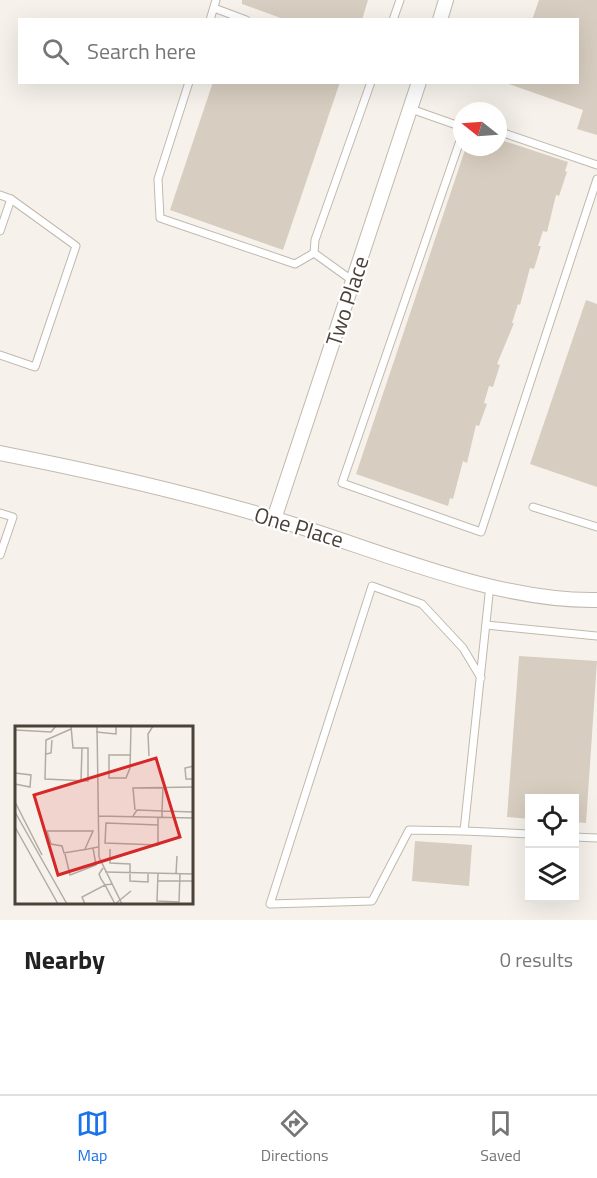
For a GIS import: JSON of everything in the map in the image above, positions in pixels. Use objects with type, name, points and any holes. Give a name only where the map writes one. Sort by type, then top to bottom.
[{"type":"street","points":[[441,18],[446,0]]},
{"type":"street","name":"Two Place","points":[[274,519],[418,84]]},
{"type":"street","name":"One Place","points":[[0,453],[110,476],[274,519],[490,585],[564,600],[597,600]]},
{"type":"lane","points":[[394,18],[399,0]]},
{"type":"lane","points":[[215,4],[242,18]]},
{"type":"lane","points":[[188,84],[158,179],[160,218],[295,264],[314,253]]},
{"type":"lane","points":[[314,253],[315,240],[370,84]]},
{"type":"lane","points":[[411,109],[453,124]]},
{"type":"lane","points":[[507,134],[597,165]]},
{"type":"lane","points":[[455,156],[342,483],[481,532],[597,179]]},
{"type":"lane","points":[[0,195],[11,199],[76,246],[35,367],[0,355]]},
{"type":"lane","points":[[0,231],[2,219],[11,199]]},
{"type":"lane","points":[[314,253],[353,281]]},
{"type":"lane","points":[[533,507],[597,527]]},
{"type":"lane","points":[[0,513],[13,517],[0,555]]},
{"type":"lane","points":[[464,831],[490,585]]},
{"type":"lane","points":[[481,678],[463,648],[422,604],[372,586],[270,904],[372,901],[409,830],[525,834]]},
{"type":"lane","points":[[486,625],[597,636]]},
{"type":"lane","points":[[579,837],[597,838]]},
{"type":"building","points":[[242,0],[368,0],[363,18],[280,18],[242,4]]},
{"type":"building","points":[[539,0],[597,0],[597,135],[577,129],[583,110],[509,84],[579,84],[579,18],[533,18]]},
{"type":"building","points":[[212,84],[339,84],[283,250],[170,210]]},
{"type":"building","points":[[507,142],[568,162],[559,196],[556,195],[547,232],[543,231],[538,246],[541,246],[534,269],[530,268],[520,305],[518,304],[512,323],[514,323],[497,364],[500,365],[493,387],[489,386],[484,403],[487,404],[479,426],[476,425],[467,463],[463,461],[453,499],[450,498],[448,506],[356,474],[463,156],[507,156]]},
{"type":"building","points":[[586,300],[597,304],[597,487],[530,464]]},
{"type":"building","points":[[519,656],[597,661],[586,823],[579,822],[579,794],[525,794],[525,819],[507,817]]},
{"type":"building","points":[[415,841],[472,845],[469,886],[412,881]]}]
